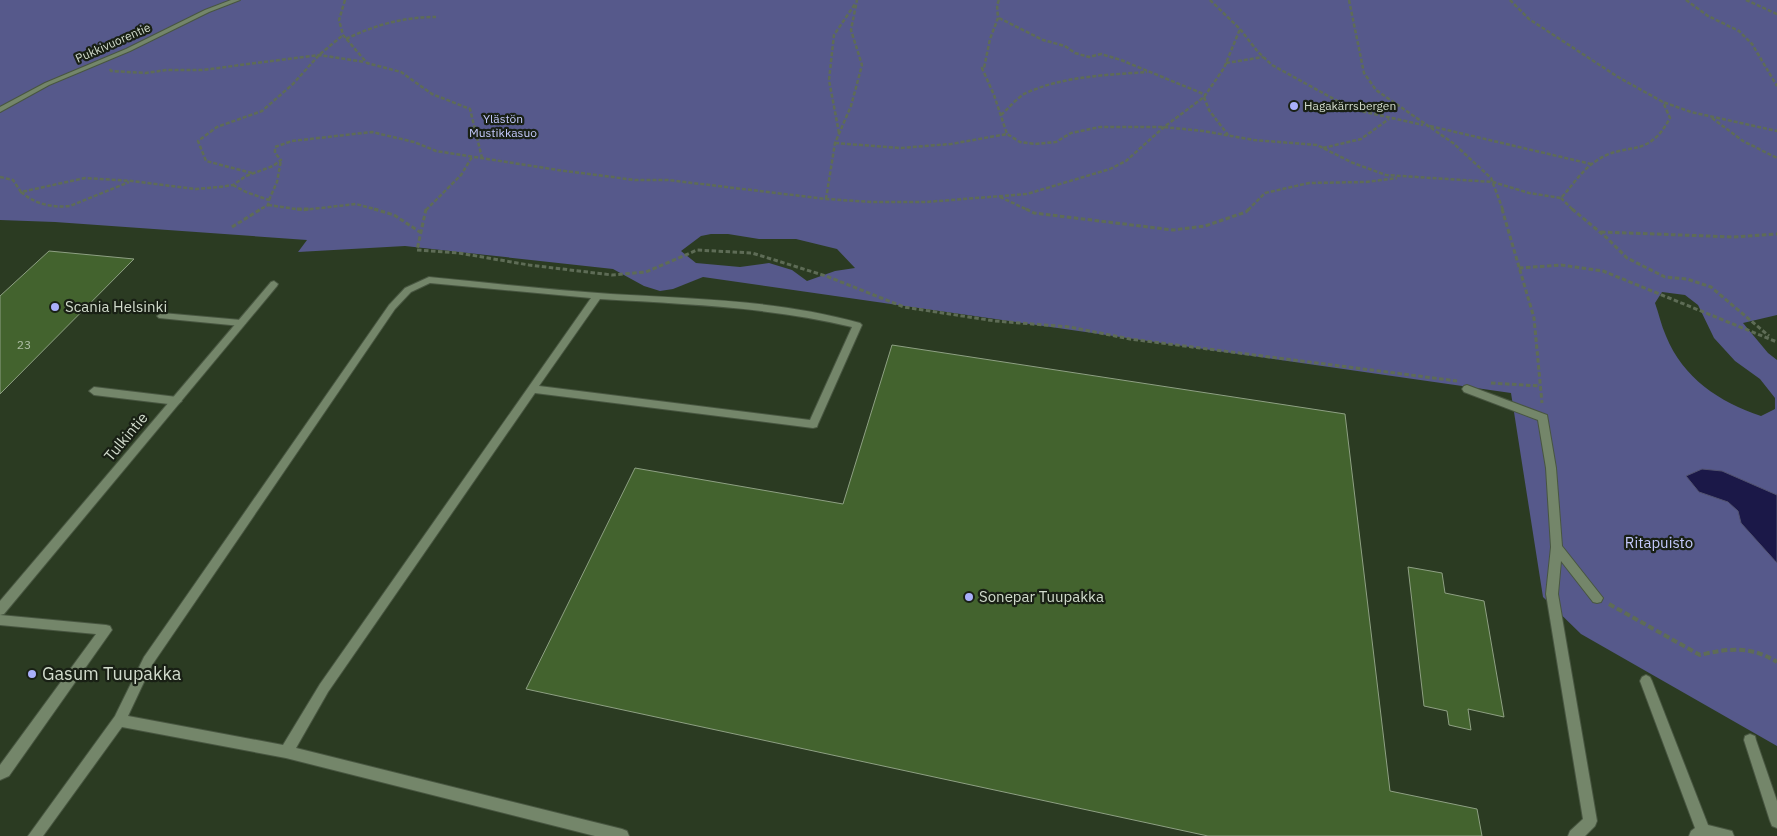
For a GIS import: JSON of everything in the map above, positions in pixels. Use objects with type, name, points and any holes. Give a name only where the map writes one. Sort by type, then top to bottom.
[{"type":"street","name":"Pukkivuorentie","points":[[0,110],[47,84],[106,60],[207,11],[237,0]]},
{"type":"street","points":[[35,836],[119,720],[148,661],[392,307],[408,290],[429,280],[597,296],[741,304],[822,315],[857,325],[813,424],[532,389]]},
{"type":"street","name":"Tulkintie","points":[[0,610],[274,284]]},
{"type":"street","points":[[286,752],[324,688],[597,296]]},
{"type":"street","points":[[162,316],[241,323]]},
{"type":"street","points":[[1464,385],[1544,418],[1551,468],[1557,547],[1552,594],[1590,822],[1576,836]]},
{"type":"street","points":[[94,391],[177,401]]},
{"type":"street","points":[[1557,547],[1597,598]]},
{"type":"street","points":[[0,620],[106,630],[4,771],[0,773]]},
{"type":"street","points":[[1646,681],[1699,834],[1727,836]]},
{"type":"street","points":[[119,720],[286,752],[622,836]]},
{"type":"street","points":[[1750,740],[1777,821]]},
{"type":"path","points":[[345,0],[339,20],[343,35],[365,62]]},
{"type":"path","points":[[998,0],[998,18],[990,39],[984,68],[982,68],[1007,134],[1020,142],[1034,144],[1056,142],[1071,132],[1100,127],[1164,127],[1254,140],[1317,145],[1353,163],[1386,175],[1493,182],[1529,193],[1560,198],[1627,258],[1642,267],[1666,277],[1687,279],[1711,286],[1775,341]]},
{"type":"path","points":[[1210,0],[1240,29],[1272,65],[1352,109],[1591,164]]},
{"type":"path","points":[[1349,0],[1364,73],[1376,90],[1453,142],[1493,182],[1534,318],[1544,418]]},
{"type":"path","points":[[1510,0],[1529,19],[1618,77],[1663,102],[1710,117],[1777,131]]},
{"type":"path","points":[[1686,0],[1708,16],[1740,31],[1752,44],[1777,86]]},
{"type":"path","points":[[1746,0],[1777,14]]},
{"type":"path","points":[[839,134],[829,80],[834,35],[857,1]]},
{"type":"path","points":[[826,199],[835,143],[851,106],[862,65],[851,30],[857,1]]},
{"type":"path","points":[[346,39],[362,31],[412,16],[436,17]]},
{"type":"path","points":[[998,18],[1043,40],[1065,46],[1075,53],[1089,57],[1101,54],[1148,72],[1156,73],[1205,96],[1209,110],[1228,135]]},
{"type":"path","points":[[281,160],[275,153],[275,146],[292,140],[372,132],[414,142],[436,151],[482,158],[616,177],[668,180],[826,199],[872,202],[926,202],[1027,194],[1110,169],[1126,161],[1164,127],[1205,96],[1226,64],[1240,29]]},
{"type":"path","points":[[253,173],[206,162],[198,141],[217,127],[262,111],[293,84],[319,55],[343,35]]},
{"type":"path","points":[[106,60],[111,71],[146,73],[166,70],[202,70],[319,55],[365,62],[401,72],[432,94],[470,109],[482,158]]},
{"type":"path","points":[[1226,64],[1264,57]]},
{"type":"path","points":[[1001,114],[1023,95],[1058,82],[1102,75],[1148,72]]},
{"type":"path","points":[[1560,198],[1595,160],[1618,151],[1648,146],[1664,132],[1670,118],[1663,102]]},
{"type":"path","points":[[1710,117],[1743,141],[1777,158]]},
{"type":"path","points":[[1323,148],[1361,139],[1389,119]]},
{"type":"path","points":[[835,143],[900,148],[951,144],[1007,134]]},
{"type":"path","points":[[472,156],[461,174],[426,209],[418,250],[458,253],[528,265],[612,275],[646,272],[696,250],[752,253],[826,276],[904,307],[995,321],[1070,327],[1139,340],[1330,364],[1464,385]]},
{"type":"path","points":[[21,192],[85,178],[132,181],[196,189],[233,185],[253,173],[273,166],[281,160]]},
{"type":"path","points":[[268,205],[277,182],[281,160]]},
{"type":"path","points":[[999,196],[1034,213],[1173,230],[1205,226],[1246,212],[1265,193],[1309,183],[1366,182],[1406,176]]},
{"type":"path","points":[[0,177],[13,180],[21,192],[33,201],[62,208],[132,181]]},
{"type":"path","points":[[233,185],[241,191],[253,193],[269,200]]},
{"type":"path","points":[[232,227],[268,205],[302,210],[356,204],[394,215],[420,232]]},
{"type":"path","points":[[1599,232],[1734,237],[1777,234]]},
{"type":"path","points":[[1519,268],[1530,265],[1569,265],[1602,270],[1668,299],[1743,326],[1775,341]]},
{"type":"path","points":[[1490,383],[1540,386]]},
{"type":"path","points":[[1597,598],[1700,655],[1731,648],[1766,653],[1777,662]]},
{"type":"green space","points":[[0,0],[1777,0],[1777,315],[1743,323],[1768,353],[1777,360],[1777,746],[1581,634],[1543,597],[1511,393],[703,277],[673,289],[660,291],[644,286],[613,269],[405,246],[298,252],[307,240],[55,222],[0,220]],"holes":[[[728,234],[759,239],[796,239],[837,249],[855,268],[835,271],[807,281],[792,270],[769,263],[740,267],[696,263],[681,251],[701,236]],[[1662,292],[1685,295],[1698,305],[1714,338],[1735,361],[1760,379],[1775,398],[1775,409],[1761,416],[1717,396],[1692,376],[1673,351],[1663,328],[1655,303]]]},
{"type":"shaded area","points":[[1702,469],[1722,471],[1777,495],[1777,563],[1741,523],[1738,511],[1728,502],[1699,492],[1686,476]]},
{"type":"building","points":[[49,251],[134,259],[0,394],[0,296]]},
{"type":"building","name":"Sonepar Tuupakka","points":[[892,345],[1345,414],[1390,791],[1477,809],[1482,836],[1208,836],[526,689],[635,468],[843,504]]},
{"type":"building","points":[[1408,567],[1442,573],[1445,593],[1484,601],[1504,717],[1468,709],[1471,730],[1449,725],[1447,711],[1424,706]]},
{"type":"place","name":"Hagakärrsbergen","points":[[1294,106]]},
{"type":"place","name":"Scania Helsinki","points":[[55,307]]},
{"type":"place","name":"Sonepar Tuupakka","points":[[969,597]]},
{"type":"place","name":"Gasum Tuupakka","points":[[32,674]]},
{"type":"park label","name":"Ylästön Mustikkasuo","points":[[503,126]]},
{"type":"park label","name":"Ritapuisto","points":[[1659,543]]}]
